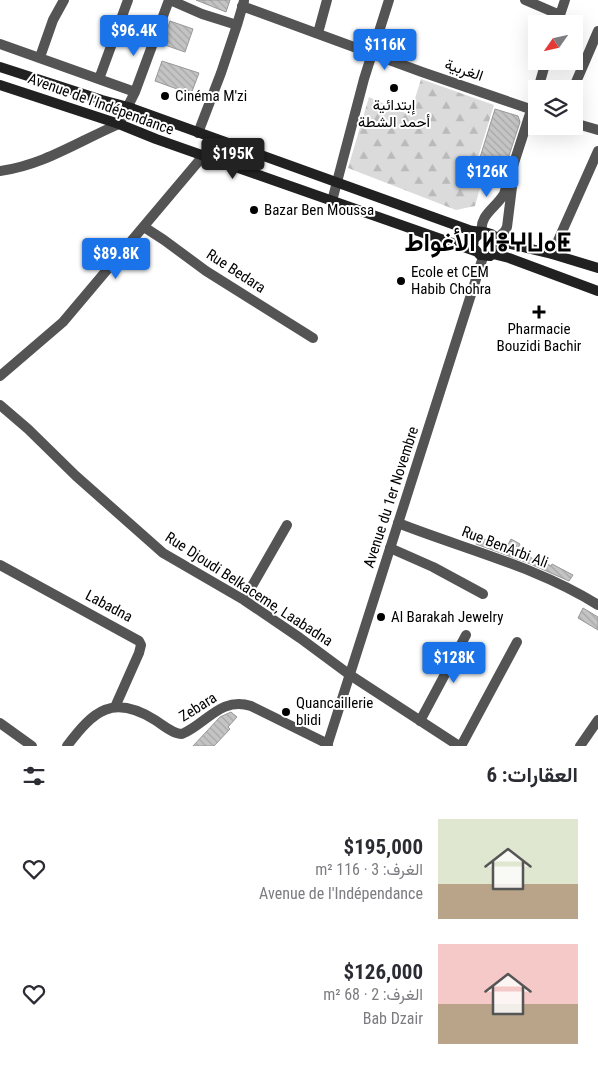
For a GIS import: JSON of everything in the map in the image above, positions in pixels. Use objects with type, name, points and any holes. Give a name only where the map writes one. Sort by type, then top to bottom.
[{"type":"main road","name":"Avenue de l'Indépendance","points":[[0,67],[128,107],[336,183],[362,190],[481,233]]},
{"type":"main road","name":"Avenue de l'Indépendance","points":[[0,84],[119,124],[131,130],[484,254],[509,258],[598,291]]},
{"type":"main road","points":[[497,240],[497,248],[484,254],[473,247],[474,239],[481,233],[492,234],[497,240],[598,268]]},
{"type":"street","points":[[40,57],[53,20],[64,0]]},
{"type":"street","points":[[98,79],[128,0]]},
{"type":"street","points":[[0,171],[45,160],[94,134],[119,124],[135,92],[169,0],[202,14],[237,24]]},
{"type":"street","points":[[318,33],[327,0]]},
{"type":"street","points":[[332,201],[364,79],[389,0]]},
{"type":"street","points":[[525,0],[551,15]]},
{"type":"street","points":[[559,15],[565,0]]},
{"type":"street","points":[[198,133],[218,80],[243,3]]},
{"type":"street","name":"الغربية","points":[[243,3],[373,54],[528,108]]},
{"type":"street","points":[[577,80],[598,31]]},
{"type":"street","points":[[0,44],[135,92]]},
{"type":"street","points":[[481,233],[482,221],[501,199],[528,126]]},
{"type":"street","points":[[583,126],[598,130]]},
{"type":"street","points":[[552,254],[598,151]]},
{"type":"street","points":[[0,376],[63,322],[204,156]]},
{"type":"street","points":[[497,240],[505,231],[508,220],[515,161]]},
{"type":"street","name":"Rue Bedara","points":[[144,227],[206,271],[313,338]]},
{"type":"street","name":"Avenue du 1er Novembre","points":[[327,745],[484,254]]},
{"type":"street","name":"Rue Djoudi Belkaceme, Laabadna","points":[[0,405],[152,545],[244,600],[350,675],[460,746]]},
{"type":"street","name":"Rue BenArbi Ali","points":[[398,523],[550,580],[598,605]]},
{"type":"street","points":[[244,600],[287,525]]},
{"type":"street","points":[[390,548],[433,567],[483,594]]},
{"type":"street","name":"Labadna","points":[[0,565],[139,640],[141,645],[139,653],[115,707]]},
{"type":"street","points":[[420,721],[466,635]]},
{"type":"street","points":[[460,746],[517,642]]},
{"type":"street","name":"Zebara","points":[[115,707],[130,708],[182,734],[217,710],[232,704],[244,703],[327,745]]},
{"type":"street","points":[[68,746],[81,728],[92,718],[102,710],[115,707]]},
{"type":"street","points":[[580,746],[598,720]]},
{"type":"street","points":[[0,724],[32,746]]},
{"type":"green space","points":[[421,79],[494,105],[472,177],[481,184],[475,206],[456,210],[348,168],[369,97],[410,115]]},
{"type":"building","points":[[196,0],[230,0],[226,12]]},
{"type":"building","points":[[170,21],[193,29],[185,52],[162,44]]},
{"type":"building","points":[[162,61],[199,73],[191,94],[155,81]]},
{"type":"building","points":[[495,109],[518,116],[520,122],[504,171],[498,174],[478,164]]},
{"type":"building","points":[[480,536],[488,541],[489,538],[506,548],[511,539],[520,544],[517,550],[539,562],[540,560],[551,566],[552,564],[573,575],[569,581],[528,563],[476,544]]},
{"type":"building","points":[[583,608],[598,617],[598,630],[578,618]]},
{"type":"building","points":[[231,712],[237,717],[228,727],[230,729],[214,746],[193,746],[220,717]]},
{"type":"place","name":"إبتدائية أحمد الشطة","points":[[394,88]]},
{"type":"place","name":"Cinéma M'zi","points":[[165,96]]},
{"type":"place","name":"Bazar Ben Moussa","points":[[254,210]]},
{"type":"place","name":"Ecole et CEM Habib Chohra","points":[[401,281]]},
{"type":"place","name":"Pharmacie Bouzidi Bachir","points":[[539,312]]},
{"type":"place","name":"Al Barakah Jewelry","points":[[381,617]]},
{"type":"place","name":"Quancaillerie blidi","points":[[286,712]]},
{"type":"district","name":"الأغواط ⵍⴻⵖⵡⴰⵟ","points":[[488,242]]}]
